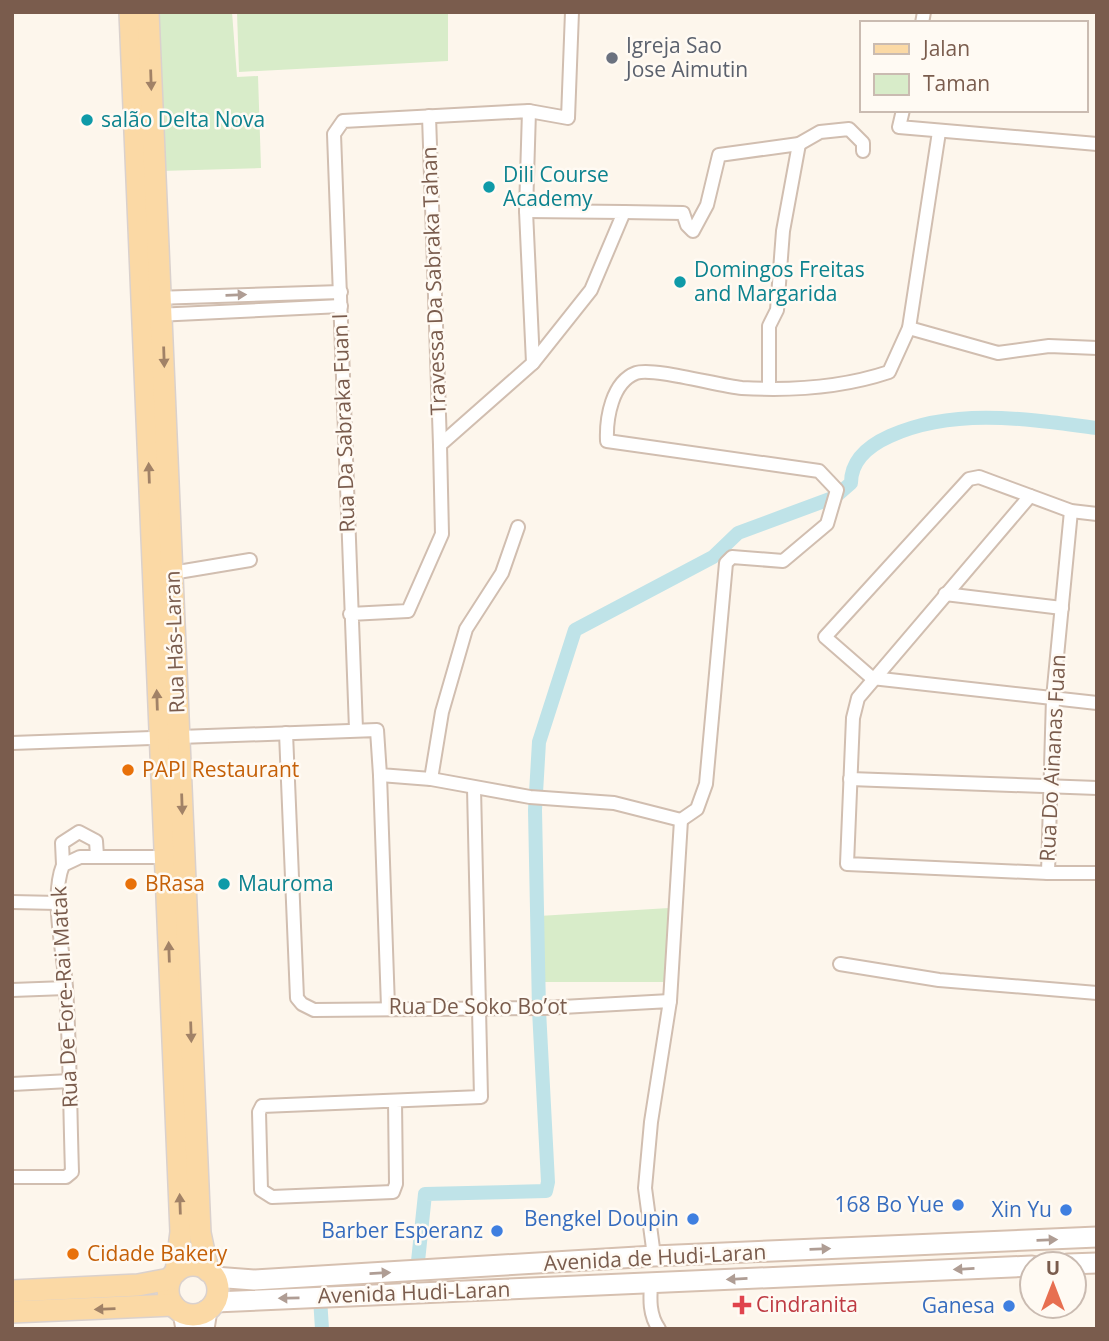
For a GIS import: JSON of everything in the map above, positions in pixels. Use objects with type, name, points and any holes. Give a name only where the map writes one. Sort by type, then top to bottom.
[{"type":"main road","name":"Rua Hás-Laran","points":[[130,12],[172,573],[169,737]]},
{"type":"main road","name":"Rua Hás-Laran","points":[[148,12],[152,307],[169,737],[181,1232],[173,1275]]},
{"type":"main road","name":"Rua Hás-Laran","points":[[172,868],[200,1233],[211,1274]]},
{"type":"main road","name":"Avenida de Hudi-Laran","points":[[211,1274],[254,1280],[654,1256],[1097,1237]]},
{"type":"main road","points":[[12,1291],[138,1285],[173,1275],[192,1265],[211,1274],[217,1286],[209,1314],[181,1316],[12,1312]]},
{"type":"main road","name":"Avenida Hudi-Laran","points":[[209,1314],[651,1283],[1018,1267]]},
{"type":"main road","points":[[173,1275],[168,1293],[181,1316]]},
{"type":"street","points":[[429,116],[529,111],[568,118],[572,12]]},
{"type":"street","points":[[529,111],[526,211],[533,363]]},
{"type":"street","points":[[903,112],[899,127],[1097,144]]},
{"type":"street","name":"Rua Da Sabraka Fuan I","points":[[356,729],[334,134],[343,121],[429,116]]},
{"type":"street","name":"Travessa Da Sabraka Tahan","points":[[350,614],[408,611],[442,534],[429,116]]},
{"type":"street","points":[[526,211],[683,213],[687,225],[693,231],[707,205],[719,155],[799,144],[820,132],[849,130],[863,143],[863,151]]},
{"type":"street","points":[[380,775],[431,779],[530,797],[614,803],[681,820],[697,809],[706,784],[726,563],[732,557],[783,561],[827,524],[835,505],[837,490],[819,471],[607,441],[606,427],[617,388],[624,379],[640,371],[740,388],[852,385],[889,372],[909,328],[939,132]]},
{"type":"street","points":[[769,387],[769,326],[777,310],[783,231],[799,144]]},
{"type":"street","points":[[440,445],[533,363],[591,290],[624,212]]},
{"type":"street","points":[[152,307],[341,292]]},
{"type":"street","points":[[152,307],[341,306]]},
{"type":"street","points":[[909,328],[998,353],[1049,346],[1097,348]]},
{"type":"street","points":[[1097,514],[1071,511],[979,477],[970,479],[825,637],[872,678],[1097,703]]},
{"type":"street","name":"Rua Do Ainanas Fuan","points":[[1030,496],[872,678],[858,698],[852,718],[848,865],[1048,873],[1053,698],[1071,511]]},
{"type":"street","points":[[431,779],[442,712],[466,629],[502,573],[518,527]]},
{"type":"street","points":[[172,573],[250,560]]},
{"type":"street","points":[[945,594],[1062,608]]},
{"type":"street","points":[[12,743],[377,730],[388,1007]]},
{"type":"street","name":"Rua De Soko Bo’ot","points":[[286,733],[297,998],[302,1004],[314,1010],[477,1006],[544,1008],[670,1001]]},
{"type":"street","points":[[850,779],[1097,788]]},
{"type":"street","points":[[395,1101],[396,1184],[393,1192],[272,1196],[261,1190],[259,1112],[262,1105],[481,1097],[474,788]]},
{"type":"street","points":[[654,1256],[645,1188],[651,1122],[670,1001],[681,820]]},
{"type":"street","points":[[63,864],[62,843],[79,832],[96,841],[97,856]]},
{"type":"street","name":"Rua De Fore-Rai Matak","points":[[12,1177],[70,1175],[66,988],[58,903],[63,864],[79,857],[97,856],[172,868]]},
{"type":"street","points":[[1048,873],[1097,873]]},
{"type":"street","points":[[12,902],[58,903]]},
{"type":"street","points":[[840,964],[939,980],[1097,993]]},
{"type":"street","points":[[12,990],[66,988]]},
{"type":"street","points":[[12,1084],[70,1081]]},
{"type":"street","points":[[651,1283],[650,1302],[654,1322],[659,1329]]},
{"type":"green space","points":[[157,12],[232,12],[237,77],[258,76],[261,168],[161,171]]},
{"type":"green space","points":[[237,12],[448,12],[448,61],[239,72]]},
{"type":"green space","points":[[669,908],[667,982],[544,982],[539,916]]},
{"type":"waterway","points":[[417,1271],[425,1194],[546,1191],[548,1182],[539,1010],[535,810],[539,742],[575,630],[713,557],[738,533],[835,497],[851,483],[854,467],[863,454],[890,436],[914,427],[965,418],[1045,421],[1097,428]]},
{"type":"waterway","points":[[320,1298],[322,1329]]},
{"type":"place","name":"Igreja Sao Jose Aimutin","points":[[612,58]]},
{"type":"place","name":"salão Delta Nova","points":[[87,120]]},
{"type":"place","name":"Dili Course Academy","points":[[489,187]]},
{"type":"place","name":"Domingos Freitas and Margarida","points":[[680,282]]},
{"type":"place","name":"PAPI Restaurant","points":[[128,770]]},
{"type":"place","name":"BRasa","points":[[131,884]]},
{"type":"place","name":"Mauroma","points":[[224,884]]},
{"type":"place","name":"168 Bo Yue","points":[[958,1205]]},
{"type":"place","name":"Xin Yu","points":[[1066,1210]]},
{"type":"place","name":"Bengkel Doupin","points":[[693,1219]]},
{"type":"place","name":"Barber Esperanz","points":[[497,1231]]},
{"type":"place","name":"Cidade Bakery","points":[[73,1254]]},
{"type":"place","name":"Cindranita","points":[[742,1305]]},
{"type":"place","name":"Ganesa","points":[[1009,1306]]}]
